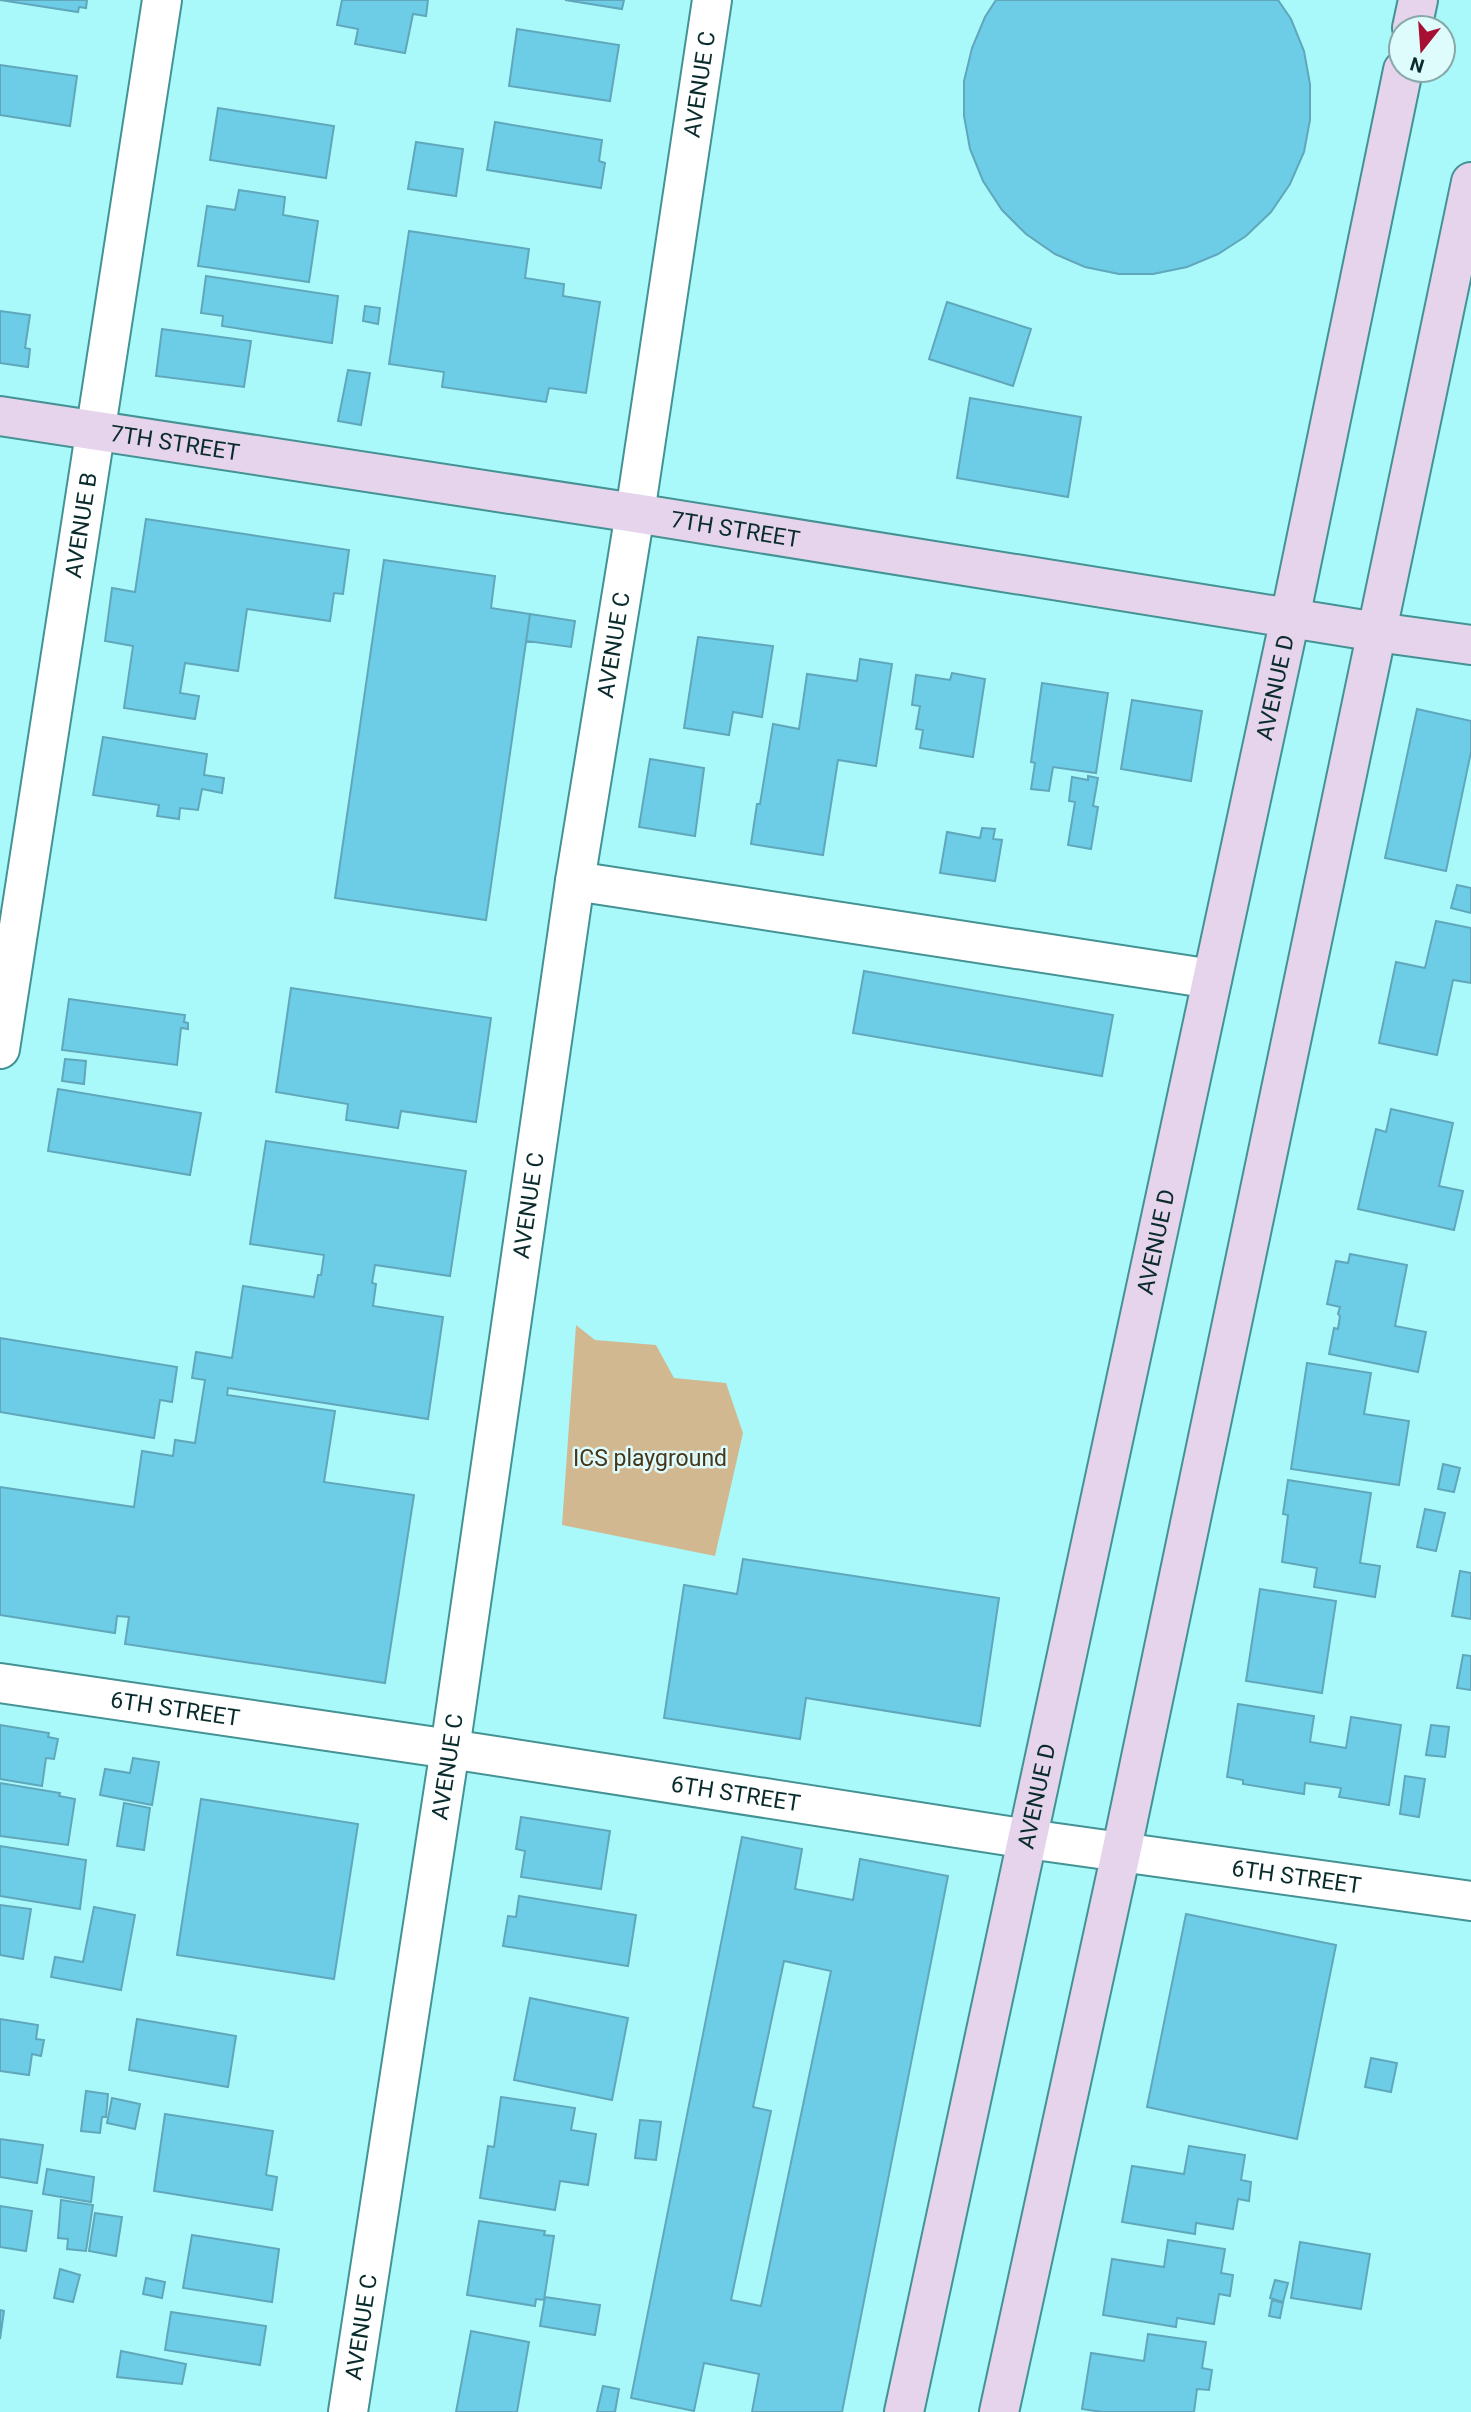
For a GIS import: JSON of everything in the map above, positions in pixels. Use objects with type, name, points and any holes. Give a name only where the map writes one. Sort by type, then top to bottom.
[{"type":"street","name":"AVENUE B","points":[[0,1049],[162,0]]},
{"type":"street","name":"AVENUE C","points":[[348,2412],[450,1749],[575,881],[635,513],[712,0]]},
{"type":"street","name":"AVENUE D","points":[[904,2412],[1290,618],[1401,84]]},
{"type":"street","points":[[999,2412],[1121,1853],[1471,182]]},
{"type":"street","name":"7TH STREET","points":[[0,416],[1471,645]]},
{"type":"street","points":[[575,881],[1212,979]]},
{"type":"street","name":"6TH STREET","points":[[0,1683],[450,1749],[1121,1853],[1471,1901]]},
{"type":"green space","name":"ICS playground","points":[[576,1325],[595,1340],[656,1345],[674,1378],[726,1383],[743,1433],[715,1556],[562,1525]]},
{"type":"building","points":[[0,0],[87,0],[86,8],[79,7],[78,12]]},
{"type":"building","points":[[342,0],[428,0],[426,16],[413,14],[405,53],[355,44],[358,29],[337,25]]},
{"type":"building","points":[[565,0],[624,0],[622,9]]},
{"type":"building","points":[[996,0],[1278,0],[1291,19],[1304,51],[1310,84],[1310,120],[1304,152],[1290,184],[1271,212],[1246,236],[1218,254],[1187,267],[1153,274],[1119,274],[1085,267],[1055,254],[1026,234],[1002,210],[983,181],[970,149],[964,116],[964,81],[972,48],[985,17]]},
{"type":"building","points":[[517,29],[619,45],[610,101],[509,86]]},
{"type":"building","points":[[0,65],[77,76],[70,126],[0,115]]},
{"type":"building","points":[[218,108],[334,126],[326,178],[210,160]]},
{"type":"building","points":[[495,122],[602,140],[599,161],[605,163],[601,188],[487,170]]},
{"type":"building","points":[[416,142],[463,149],[456,196],[408,189]]},
{"type":"building","points":[[239,190],[285,197],[283,215],[318,221],[309,282],[198,266],[207,206],[235,210]]},
{"type":"building","points":[[409,231],[529,249],[525,278],[564,284],[563,296],[600,302],[586,393],[549,388],[546,402],[442,387],[444,372],[389,364]]},
{"type":"building","points":[[206,276],[338,296],[332,343],[222,326],[223,316],[201,313]]},
{"type":"building","points":[[947,302],[1031,329],[1013,386],[929,359]]},
{"type":"building","points":[[365,306],[380,308],[378,324],[363,321]]},
{"type":"building","points":[[0,311],[30,315],[25,348],[30,349],[28,367],[0,363]]},
{"type":"building","points":[[162,329],[251,341],[244,387],[156,376]]},
{"type":"building","points":[[348,370],[370,373],[361,425],[338,421]]},
{"type":"building","points":[[970,398],[1081,417],[1068,497],[957,478]]},
{"type":"building","points":[[146,519],[349,550],[343,594],[334,593],[330,621],[247,609],[238,671],[185,663],[180,693],[199,696],[195,719],[124,708],[133,646],[105,641],[112,588],[135,592]]},
{"type":"building","points":[[384,560],[495,576],[491,608],[530,614],[486,920],[335,898]]},
{"type":"building","points":[[530,614],[575,621],[571,647],[526,641]]},
{"type":"building","points":[[698,637],[773,646],[762,717],[733,712],[729,735],[684,728]]},
{"type":"building","points":[[860,659],[892,664],[876,766],[838,760],[823,855],[751,844],[773,724],[799,729],[807,674],[857,681]]},
{"type":"building","points":[[952,673],[985,679],[973,757],[920,748],[923,730],[916,729],[920,706],[912,705],[916,675],[950,680]]},
{"type":"building","points":[[1042,683],[1108,693],[1096,773],[1053,767],[1049,791],[1031,789],[1035,763],[1031,762]]},
{"type":"building","points":[[1132,700],[1202,711],[1191,781],[1121,769]]},
{"type":"building","points":[[1417,709],[1471,721],[1471,752],[1446,871],[1385,858]]},
{"type":"building","points":[[103,737],[207,754],[204,775],[224,778],[222,793],[202,789],[198,810],[180,808],[179,819],[157,816],[159,805],[93,795]]},
{"type":"building","points":[[650,759],[704,768],[695,836],[639,827]]},
{"type":"building","points":[[1088,776],[1098,778],[1093,806],[1098,807],[1091,849],[1068,845],[1075,802],[1069,801],[1072,777],[1088,780]]},
{"type":"building","points":[[982,828],[995,829],[993,839],[1002,840],[995,881],[940,873],[947,832],[980,838]]},
{"type":"building","points":[[1457,885],[1471,888],[1471,913],[1451,908]]},
{"type":"building","points":[[1436,921],[1471,928],[1471,983],[1453,980],[1437,1055],[1379,1043],[1396,962],[1425,968]]},
{"type":"building","points":[[864,971],[1113,1015],[1102,1076],[853,1033]]},
{"type":"building","points":[[291,988],[491,1018],[476,1122],[401,1111],[398,1128],[346,1120],[348,1104],[276,1092]]},
{"type":"building","points":[[69,999],[185,1015],[184,1022],[188,1023],[188,1029],[181,1028],[177,1065],[62,1050]]},
{"type":"building","points":[[65,1059],[86,1061],[84,1084],[62,1081]]},
{"type":"building","points":[[58,1089],[201,1113],[190,1175],[48,1151]]},
{"type":"building","points":[[1391,1109],[1453,1123],[1439,1186],[1463,1191],[1454,1230],[1358,1209],[1376,1129],[1386,1132]]},
{"type":"building","points":[[266,1141],[466,1171],[450,1276],[375,1265],[372,1283],[376,1284],[373,1306],[443,1317],[428,1419],[228,1388],[227,1395],[335,1411],[324,1482],[414,1495],[385,1683],[125,1644],[129,1617],[117,1616],[115,1633],[0,1615],[0,1487],[134,1507],[142,1451],[173,1456],[175,1440],[195,1443],[205,1380],[192,1378],[196,1352],[232,1358],[243,1286],[314,1297],[324,1255],[250,1244]]},
{"type":"building","points":[[1350,1254],[1407,1265],[1395,1326],[1426,1332],[1418,1372],[1329,1354],[1334,1328],[1338,1329],[1340,1316],[1340,1307],[1327,1304],[1336,1261],[1348,1263]]},
{"type":"building","points":[[0,1338],[177,1367],[172,1402],[160,1400],[154,1438],[0,1412]]},
{"type":"building","points":[[1307,1363],[1371,1373],[1364,1414],[1409,1421],[1399,1485],[1291,1469]]},
{"type":"building","points":[[1443,1464],[1460,1468],[1454,1492],[1438,1489]]},
{"type":"building","points":[[1288,1480],[1371,1493],[1360,1563],[1380,1566],[1375,1597],[1314,1587],[1317,1568],[1282,1562],[1288,1515],[1283,1514]]},
{"type":"building","points":[[1425,1509],[1445,1513],[1436,1551],[1417,1547]]},
{"type":"building","points":[[743,1559],[999,1598],[980,1726],[806,1698],[800,1739],[664,1718],[684,1585],[737,1594]]},
{"type":"building","points":[[1460,1571],[1471,1573],[1471,1619],[1452,1616]]},
{"type":"building","points":[[1260,1589],[1336,1601],[1322,1693],[1246,1681]]},
{"type":"building","points":[[1463,1655],[1471,1656],[1471,1690],[1457,1688]]},
{"type":"building","points":[[1238,1704],[1314,1716],[1310,1742],[1346,1748],[1351,1717],[1401,1725],[1389,1805],[1339,1797],[1341,1788],[1305,1783],[1304,1794],[1243,1784],[1243,1780],[1227,1777]]},
{"type":"building","points":[[0,1725],[49,1733],[48,1737],[58,1739],[54,1759],[46,1758],[42,1786],[0,1779]]},
{"type":"building","points":[[1431,1725],[1449,1727],[1445,1757],[1426,1755]]},
{"type":"building","points":[[133,1758],[159,1762],[152,1805],[100,1795],[105,1769],[130,1773]]},
{"type":"building","points":[[1405,1776],[1425,1779],[1419,1817],[1400,1814]]},
{"type":"building","points":[[0,1783],[60,1793],[59,1796],[75,1799],[68,1845],[0,1836]]},
{"type":"building","points":[[201,1799],[358,1824],[334,1979],[177,1955]]},
{"type":"building","points":[[124,1803],[150,1808],[144,1850],[117,1846]]},
{"type":"building","points":[[521,1817],[610,1831],[601,1889],[521,1877],[525,1851],[516,1849]]},
{"type":"building","points":[[742,1837],[802,1849],[795,1889],[853,1900],[860,1859],[948,1876],[842,2412],[752,2412],[759,2374],[704,2363],[694,2411],[631,2398]],"holes":[[[784,1961],[831,1971],[761,2306],[731,2300],[771,2111],[753,2107]]]},
{"type":"building","points":[[0,1846],[86,1860],[80,1909],[0,1896]]},
{"type":"building","points":[[519,1896],[636,1915],[628,1966],[503,1946],[508,1916],[516,1917]]},
{"type":"building","points":[[0,1905],[31,1909],[23,1959],[0,1955]]},
{"type":"building","points":[[94,1907],[135,1915],[121,1990],[51,1977],[55,1957],[83,1962]]},
{"type":"building","points":[[1186,1914],[1336,1945],[1297,2139],[1147,2107]]},
{"type":"building","points":[[530,1998],[628,2018],[612,2100],[514,2080]]},
{"type":"building","points":[[0,2019],[38,2025],[36,2039],[44,2040],[41,2056],[32,2054],[29,2075],[0,2071]]},
{"type":"building","points":[[137,2019],[236,2036],[228,2087],[129,2070]]},
{"type":"building","points":[[1371,2058],[1397,2063],[1391,2092],[1365,2087]]},
{"type":"building","points":[[86,2091],[108,2094],[106,2117],[102,2117],[100,2133],[81,2131]]},
{"type":"building","points":[[501,2097],[575,2108],[571,2130],[596,2134],[588,2185],[560,2181],[555,2210],[480,2198],[488,2146],[494,2147]]},
{"type":"building","points":[[112,2098],[140,2104],[135,2129],[107,2123]]},
{"type":"building","points":[[165,2114],[273,2131],[266,2175],[277,2177],[272,2210],[154,2191]]},
{"type":"building","points":[[640,2120],[661,2122],[656,2160],[635,2158]]},
{"type":"building","points":[[0,2139],[43,2145],[37,2183],[0,2177]]},
{"type":"building","points":[[1189,2146],[1245,2155],[1241,2180],[1251,2182],[1249,2201],[1238,2199],[1233,2229],[1196,2223],[1195,2234],[1122,2222],[1132,2166],[1184,2174]]},
{"type":"building","points":[[47,2169],[94,2177],[91,2202],[43,2194]]},
{"type":"building","points":[[61,2200],[93,2205],[86,2251],[67,2249],[68,2239],[58,2238]]},
{"type":"building","points":[[0,2206],[32,2211],[26,2251],[0,2247]]},
{"type":"building","points":[[95,2213],[122,2217],[116,2256],[89,2251]]},
{"type":"building","points":[[479,2221],[545,2231],[544,2235],[554,2236],[544,2300],[536,2299],[535,2306],[467,2295]]},
{"type":"building","points":[[192,2235],[279,2249],[272,2302],[183,2288]]},
{"type":"building","points":[[1168,2240],[1225,2249],[1221,2273],[1233,2275],[1230,2296],[1219,2294],[1214,2324],[1177,2318],[1176,2327],[1103,2315],[1112,2259],[1164,2267]]},
{"type":"building","points":[[1300,2242],[1370,2254],[1361,2309],[1291,2298]]},
{"type":"building","points":[[60,2269],[80,2275],[73,2302],[54,2298]]},
{"type":"building","points":[[146,2278],[165,2282],[162,2298],[143,2294]]},
{"type":"building","points":[[1275,2280],[1288,2283],[1283,2302],[1270,2298]]},
{"type":"building","points":[[545,2297],[600,2305],[595,2335],[540,2326]]},
{"type":"building","points":[[1272,2300],[1283,2303],[1280,2318],[1269,2316]]},
{"type":"building","points":[[0,2310],[4,2311],[0,2339]]},
{"type":"building","points":[[171,2312],[266,2326],[260,2365],[165,2350]]},
{"type":"building","points":[[471,2331],[529,2342],[517,2412],[456,2412]]},
{"type":"building","points":[[1148,2334],[1206,2342],[1202,2368],[1212,2370],[1209,2390],[1197,2389],[1194,2412],[1102,2412],[1082,2409],[1091,2353],[1144,2361]]},
{"type":"building","points":[[121,2351],[186,2364],[182,2384],[117,2377]]},
{"type":"building","points":[[603,2386],[619,2389],[615,2412],[597,2412]]}]
